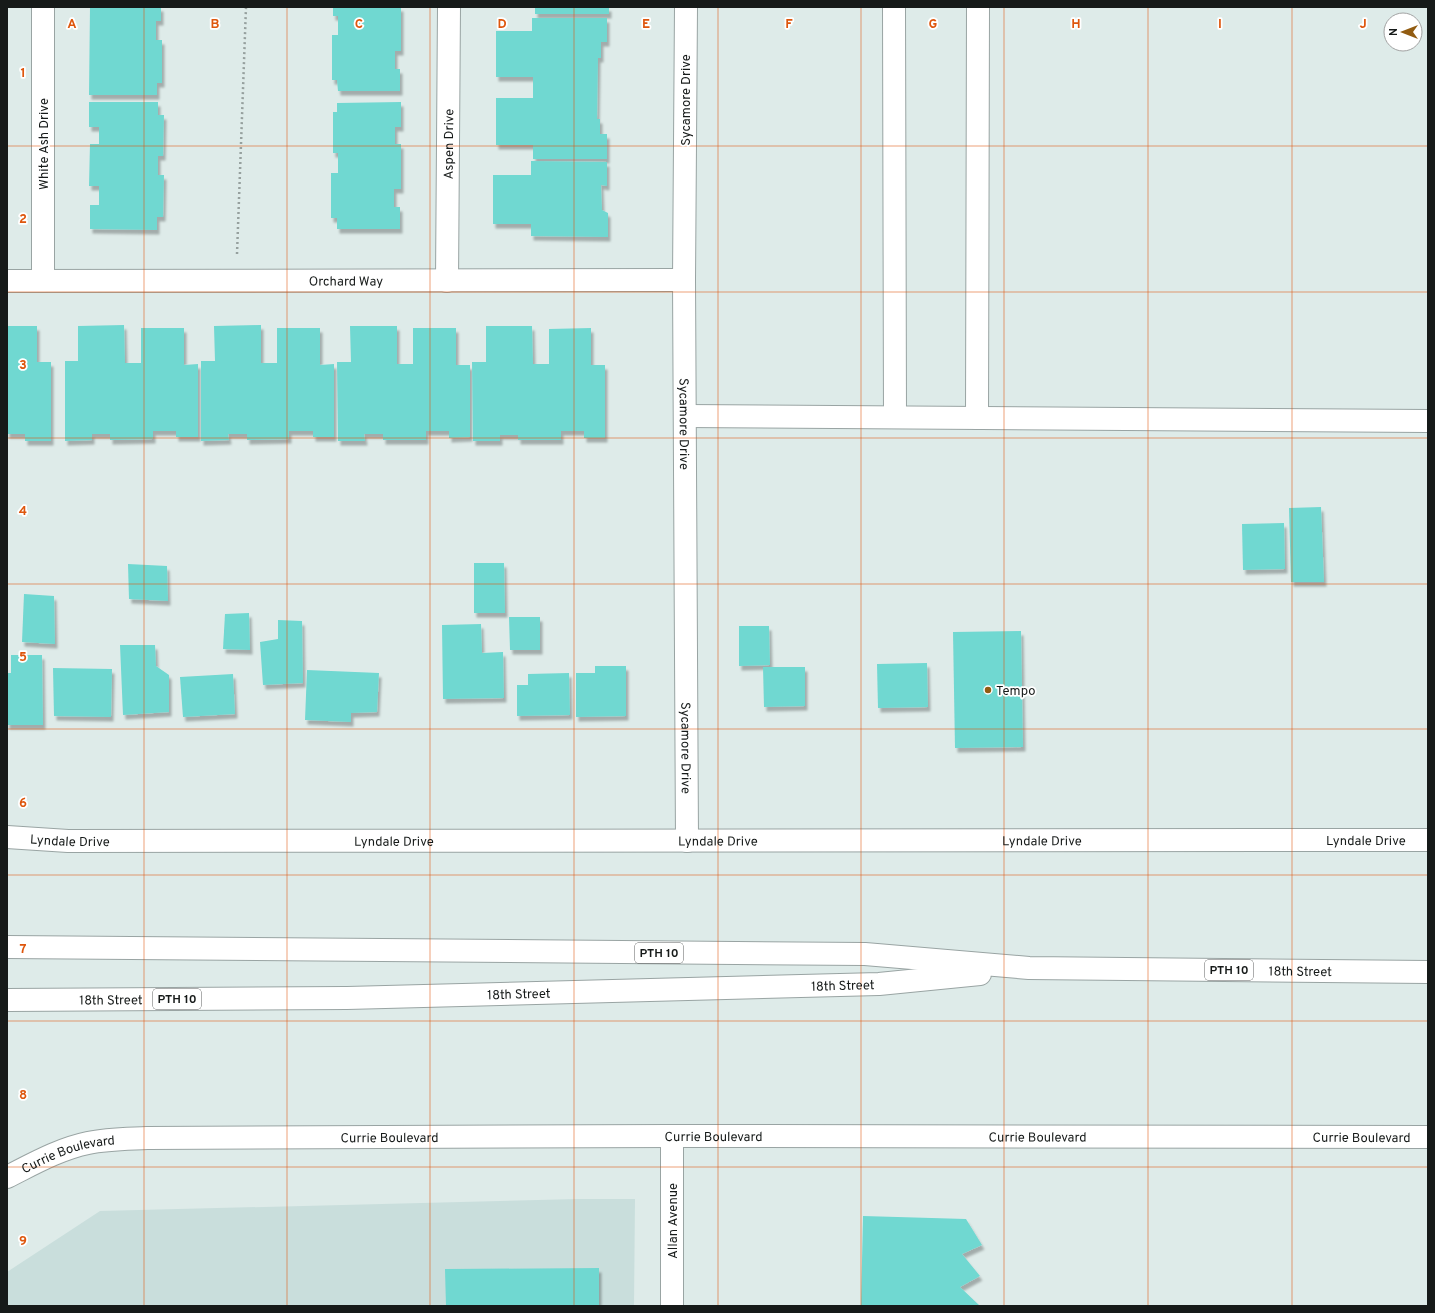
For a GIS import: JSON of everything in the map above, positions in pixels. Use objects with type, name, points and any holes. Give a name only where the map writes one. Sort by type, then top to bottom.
[{"type":"street","name":"White Ash Drive","points":[[42,281],[43,7]]},
{"type":"street","name":"Aspen Drive","points":[[447,281],[449,7]]},
{"type":"street","name":"Sycamore Drive","points":[[686,7],[684,280],[687,841]]},
{"type":"street","points":[[894,7],[895,417]]},
{"type":"street","points":[[977,418],[978,7]]},
{"type":"street","name":"Orchard Way","points":[[7,281],[684,280]]},
{"type":"street","points":[[685,416],[1428,421]]},
{"type":"street","name":"Lyndale Drive","points":[[7,837],[76,841],[1428,840]]},
{"type":"street","name":"18th Street","points":[[7,948],[865,954],[1029,968],[1428,972]]},
{"type":"street","name":"18th Street","points":[[7,1000],[347,998],[879,984],[1029,968]]},
{"type":"street","name":"Currie Boulevard","points":[[7,1176],[59,1152],[87,1143],[114,1139],[672,1136],[1428,1137]]},
{"type":"street","name":"Allan Avenue","points":[[672,1136],[672,1306]]},
{"type":"path","points":[[236,280],[246,7]]},
{"type":"shaded area","points":[[578,1199],[635,1199],[634,1306],[7,1306],[7,1272],[100,1211]]},
{"type":"building","points":[[90,7],[161,7],[161,21],[156,21],[156,40],[162,40],[162,83],[157,83],[157,95],[89,95]]},
{"type":"building","points":[[333,7],[401,7],[401,51],[395,51],[395,69],[400,69],[400,91],[338,91],[337,80],[332,80],[332,35],[338,35],[338,16],[333,16]]},
{"type":"building","points":[[535,7],[609,7],[609,14],[535,14]]},
{"type":"building","points":[[532,18],[607,18],[607,42],[601,42],[601,58],[598,58],[597,119],[600,119],[600,134],[607,134],[607,159],[533,159],[533,145],[496,145],[496,98],[533,98],[533,77],[496,77],[496,31],[532,31]]},
{"type":"building","points":[[89,102],[158,102],[158,115],[164,115],[163,156],[158,156],[158,175],[164,175],[163,217],[157,217],[157,230],[90,229],[90,205],[99,205],[99,186],[89,186],[90,144],[99,144],[99,127],[89,127]]},
{"type":"building","points":[[401,102],[401,127],[395,127],[395,144],[401,144],[401,189],[394,189],[394,207],[400,207],[400,229],[337,229],[337,218],[331,218],[331,173],[338,173],[338,153],[333,153],[333,112],[337,112],[337,103]]},
{"type":"building","points":[[531,161],[607,162],[607,186],[601,185],[602,210],[608,213],[608,237],[531,236],[531,224],[493,224],[493,175],[531,175]]},
{"type":"building","points":[[124,325],[125,363],[141,363],[141,328],[184,328],[184,365],[198,364],[198,437],[176,437],[176,431],[153,431],[153,439],[110,440],[110,434],[92,434],[92,440],[65,441],[65,361],[78,361],[78,326]]},
{"type":"building","points":[[261,325],[261,363],[277,363],[277,328],[320,328],[320,365],[334,364],[334,437],[313,437],[313,431],[289,431],[289,439],[247,440],[247,434],[228,434],[229,440],[201,441],[201,361],[215,361],[214,326]]},
{"type":"building","points":[[7,326],[37,326],[37,362],[51,362],[51,441],[25,441],[25,434],[7,434]]},
{"type":"building","points":[[350,326],[397,326],[397,364],[413,364],[413,328],[456,328],[456,365],[470,365],[470,437],[449,438],[449,431],[426,431],[426,440],[383,440],[383,434],[364,434],[365,441],[338,441],[337,362],[351,362]]},
{"type":"building","points":[[486,326],[532,326],[533,364],[549,364],[549,329],[591,328],[591,365],[605,365],[605,438],[584,438],[584,431],[561,431],[561,440],[518,440],[518,435],[500,435],[500,441],[473,441],[472,362],[486,362]]},
{"type":"building","points":[[1321,507],[1324,582],[1291,582],[1289,508]]},
{"type":"building","points":[[1284,523],[1285,569],[1243,570],[1242,524]]},
{"type":"building","points":[[474,563],[504,563],[505,613],[474,613]]},
{"type":"building","points":[[128,564],[167,566],[168,601],[129,599]]},
{"type":"building","points":[[24,594],[54,596],[55,644],[22,642]]},
{"type":"building","points":[[249,613],[250,650],[223,649],[225,614]]},
{"type":"building","points":[[509,617],[540,617],[540,650],[510,650]]},
{"type":"building","points":[[278,620],[302,621],[303,683],[263,685],[260,642],[278,639]]},
{"type":"building","points":[[481,624],[482,653],[503,652],[504,698],[443,699],[442,625]]},
{"type":"building","points":[[739,626],[769,626],[770,665],[739,666]]},
{"type":"building","name":"Tempo","points":[[1021,631],[1023,747],[955,748],[953,632]]},
{"type":"building","points":[[120,645],[155,645],[156,666],[169,675],[169,712],[123,715]]},
{"type":"building","points":[[11,655],[42,655],[43,725],[7,725],[7,673],[11,673]]},
{"type":"building","points":[[927,663],[928,707],[878,708],[877,664]]},
{"type":"building","points":[[595,666],[626,666],[626,716],[576,717],[576,673],[595,673]]},
{"type":"building","points":[[763,667],[805,667],[805,706],[764,707]]},
{"type":"building","points":[[53,668],[112,669],[111,717],[54,716]]},
{"type":"building","points":[[307,670],[379,673],[377,712],[351,713],[351,722],[305,720]]},
{"type":"building","points":[[569,673],[570,715],[517,716],[517,685],[528,685],[528,674]]},
{"type":"building","points":[[233,674],[235,714],[183,717],[180,677]]},
{"type":"building","points":[[863,1216],[966,1219],[982,1245],[962,1254],[980,1276],[960,1287],[980,1306],[861,1306]]},
{"type":"building","points":[[599,1268],[599,1306],[446,1306],[445,1269]]},
{"type":"place","name":"Tempo","points":[[988,690]]}]
